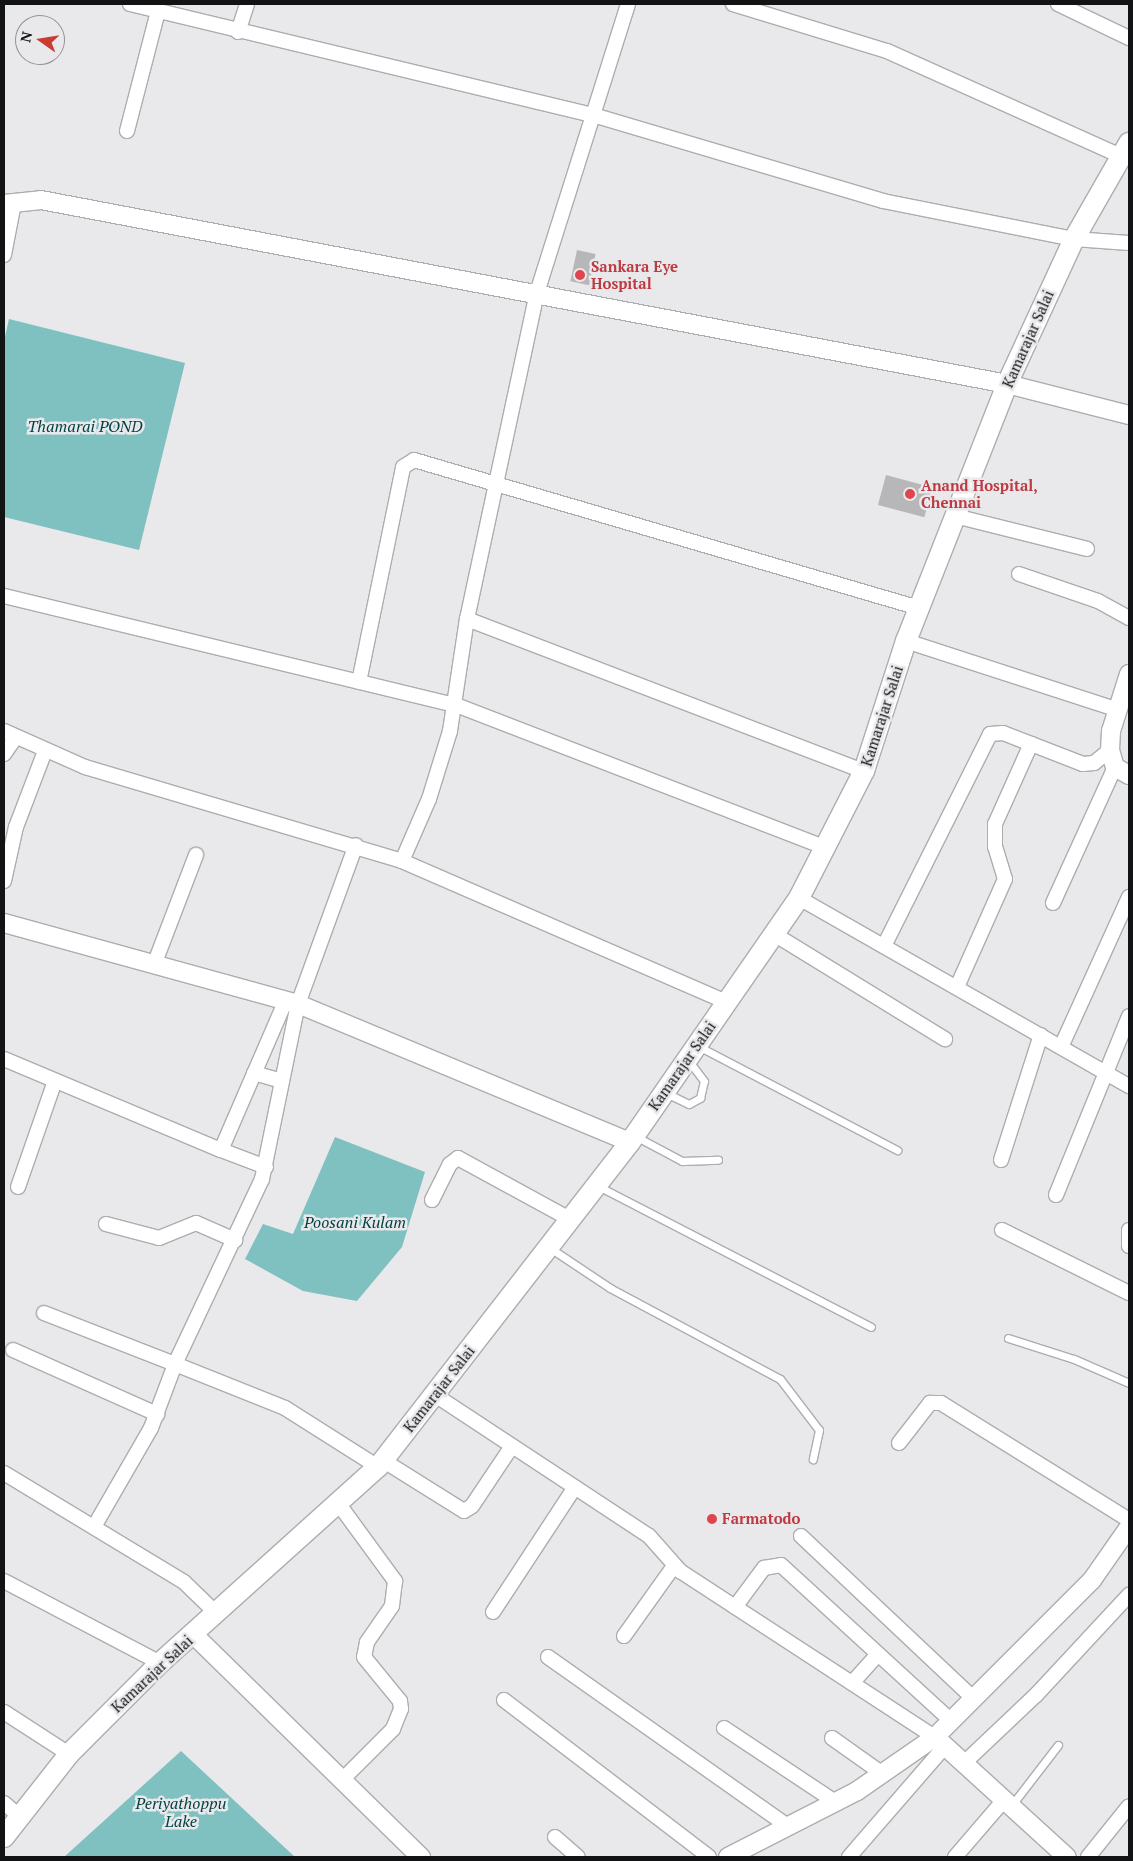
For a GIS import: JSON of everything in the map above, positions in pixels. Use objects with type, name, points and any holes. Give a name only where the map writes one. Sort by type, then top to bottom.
[{"type":"main road","name":"Kamarajar Salai","points":[[4,1837],[69,1754],[160,1663],[218,1615],[381,1464],[632,1139],[799,898],[864,771],[906,641],[1007,384],[1074,239],[1125,149]]},
{"type":"street","points":[[134,4],[238,32],[593,115],[883,201],[1074,239],[1129,242]]},
{"type":"street","points":[[238,32],[247,4]]},
{"type":"street","points":[[402,861],[430,799],[456,705],[467,620],[495,481],[536,296],[628,4]]},
{"type":"street","points":[[733,4],[887,51],[1125,149]]},
{"type":"street","points":[[1058,4],[1078,8],[1129,38]]},
{"type":"street","points":[[127,131],[158,11]]},
{"type":"street","points":[[4,255],[9,204],[41,200],[536,296],[1007,384],[1129,414]]},
{"type":"street","points":[[359,682],[403,467],[414,460],[495,481],[919,608]]},
{"type":"street","points":[[956,516],[1087,549]]},
{"type":"street","points":[[1019,574],[1098,601],[1129,618]]},
{"type":"street","points":[[4,596],[456,705],[826,848]]},
{"type":"street","points":[[467,620],[864,771]]},
{"type":"street","points":[[906,641],[1118,710]]},
{"type":"street","points":[[1054,903],[1118,764],[1118,710],[1129,674]]},
{"type":"street","points":[[884,946],[990,734],[996,731],[1083,764],[1118,764]]},
{"type":"street","points":[[4,754],[10,734],[85,767],[402,861],[727,1002]]},
{"type":"street","points":[[957,987],[1003,884],[1005,871],[995,847],[995,824],[1031,744]]},
{"type":"street","points":[[4,882],[16,828],[45,751]]},
{"type":"street","points":[[221,1150],[254,1073],[292,1002],[356,846]]},
{"type":"street","points":[[154,964],[196,855]]},
{"type":"street","points":[[1061,1047],[1129,897]]},
{"type":"street","points":[[799,898],[1129,1086]]},
{"type":"street","points":[[4,923],[292,1002],[632,1139]]},
{"type":"street","points":[[774,934],[945,1039]]},
{"type":"street","points":[[95,1526],[157,1414],[175,1364],[235,1240],[266,1167],[282,1081],[292,1002]]},
{"type":"street","points":[[1056,1195],[1129,1016]]},
{"type":"street","points":[[1001,1160],[1041,1035]]},
{"type":"street","points":[[4,1059],[266,1167]]},
{"type":"street","points":[[254,1073],[282,1081]]},
{"type":"street","points":[[18,1187],[55,1081]]},
{"type":"street","points":[[432,1200],[450,1164],[458,1158],[570,1219]]},
{"type":"street","points":[[106,1224],[160,1238],[196,1223],[235,1240]]},
{"type":"street","points":[[1002,1230],[1129,1293]]},
{"type":"street","points":[[1129,1230],[1129,1246]]},
{"type":"street","points":[[44,1313],[285,1408],[446,1504],[464,1511],[472,1506],[512,1446]]},
{"type":"street","points":[[13,1350],[157,1414]]},
{"type":"street","points":[[435,1394],[656,1541],[674,1566],[940,1741],[1065,1857]]},
{"type":"street","points":[[899,1443],[930,1403],[942,1403],[1129,1520]]},
{"type":"street","points":[[4,1473],[95,1526],[184,1582],[218,1615]]},
{"type":"street","points":[[493,1612],[575,1487]]},
{"type":"street","points":[[338,1503],[395,1581],[396,1598],[367,1642],[364,1657],[400,1701],[401,1710],[393,1729],[342,1780]]},
{"type":"street","points":[[849,1857],[940,1741],[950,1720],[1092,1580],[1129,1527]]},
{"type":"street","points":[[801,1536],[972,1697]]},
{"type":"street","points":[[735,1607],[764,1568],[781,1565],[950,1720]]},
{"type":"street","points":[[624,1636],[674,1566]]},
{"type":"street","points":[[4,1580],[160,1663]]},
{"type":"street","points":[[964,1763],[1036,1695],[1129,1595]]},
{"type":"street","points":[[194,1635],[421,1857]]},
{"type":"street","points":[[852,1683],[877,1654]]},
{"type":"street","points":[[548,1657],[788,1826]]},
{"type":"street","points":[[504,1700],[709,1857]]},
{"type":"street","points":[[4,1712],[69,1754]]},
{"type":"street","points":[[724,1728],[837,1803]]},
{"type":"street","points":[[832,1738],[880,1772]]},
{"type":"street","points":[[728,1857],[837,1803],[880,1772],[940,1741]]},
{"type":"street","points":[[4,1803],[20,1818]]},
{"type":"street","points":[[954,1857],[1008,1803]]},
{"type":"street","points":[[1088,1857],[1129,1806]]},
{"type":"street","points":[[554,1837],[578,1857]]},
{"type":"lane","points":[[665,1092],[685,1104],[700,1098],[704,1081],[692,1052]]},
{"type":"lane","points":[[692,1052],[897,1150]]},
{"type":"lane","points":[[632,1139],[672,1158],[707,1164],[718,1160]]},
{"type":"lane","points":[[596,1185],[871,1327]]},
{"type":"lane","points":[[548,1247],[610,1288],[780,1379],[819,1430],[813,1459]]},
{"type":"lane","points":[[1008,1338],[1074,1358],[1129,1383]]},
{"type":"lane","points":[[1008,1803],[1058,1745]]},
{"type":"water","name":"Thamarai POND","points":[[9,319],[185,363],[139,550],[4,517],[4,341]]},
{"type":"water","name":"Poosani Kulam","points":[[335,1137],[425,1172],[402,1247],[357,1301],[303,1291],[245,1259],[263,1224],[293,1234]]},
{"type":"water","name":"Periyathoppu Lake","points":[[181,1751],[295,1857],[64,1857]]},
{"type":"building","points":[[577,250],[596,254],[589,285],[570,281]]},
{"type":"building","points":[[886,475],[932,487],[924,517],[878,505]]},
{"type":"place","name":"Sankara Eye Hospital","points":[[580,275]]},
{"type":"place","name":"Anand Hospital, Chennai","points":[[910,494]]},
{"type":"place","name":"Farmatodo","points":[[712,1519]]}]
